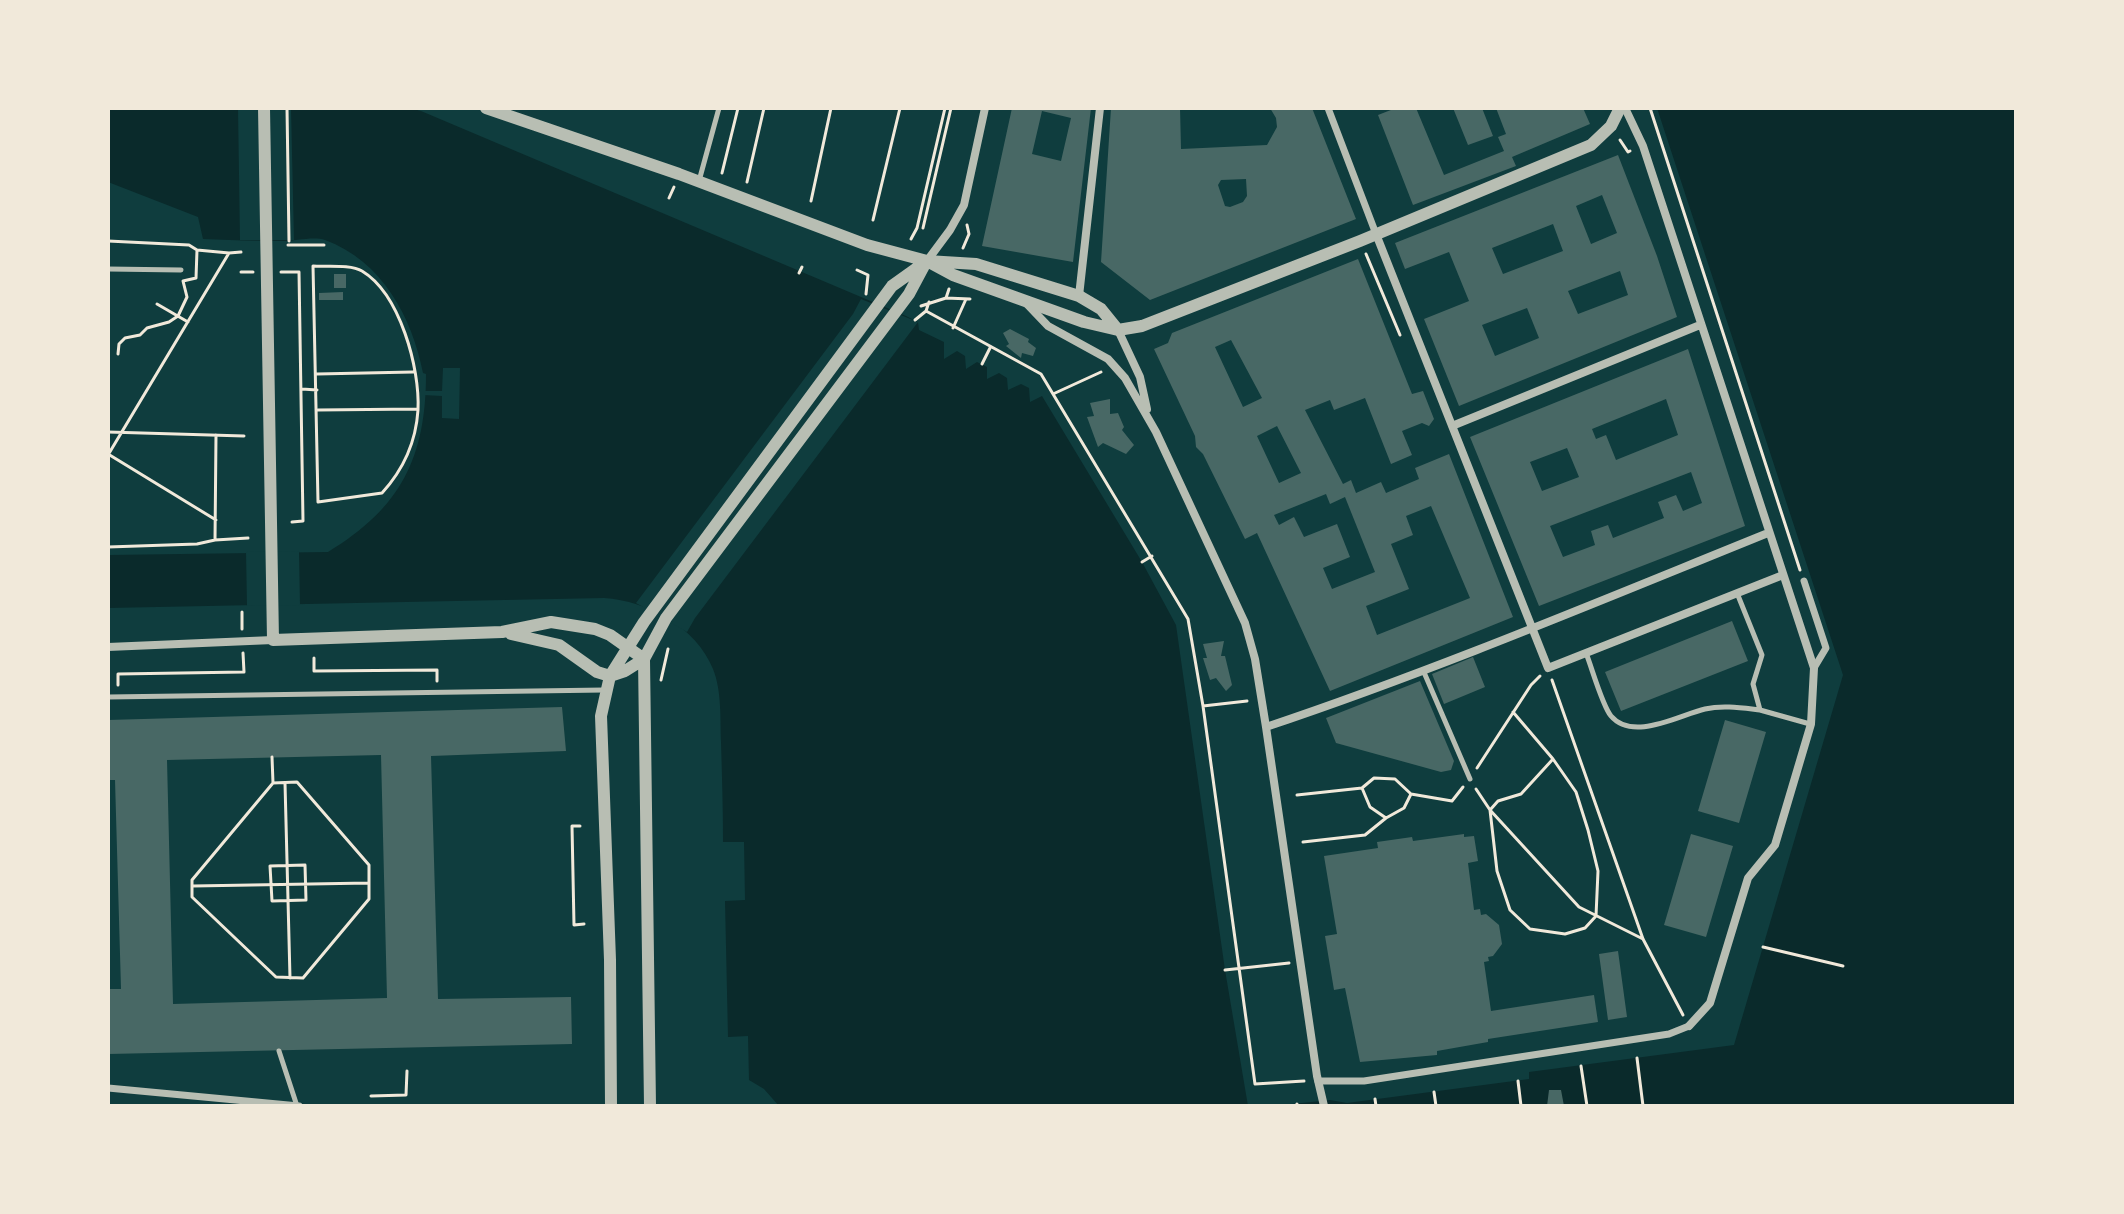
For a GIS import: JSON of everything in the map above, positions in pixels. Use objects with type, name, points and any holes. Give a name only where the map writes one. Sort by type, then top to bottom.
[{"type":"street","points":[[264,108],[273,640]]},
{"type":"street","points":[[486,108],[699,182],[867,245],[927,261],[976,264],[1079,296],[1101,309],[1118,330],[1140,377],[1149,418]]},
{"type":"street","points":[[650,1106],[644,659],[666,618],[909,294],[927,261],[950,230],[964,205],[985,108]]},
{"type":"street","points":[[1079,296],[1100,108]]},
{"type":"street","points":[[1328,108],[1548,668],[1783,575]]},
{"type":"street","points":[[927,261],[953,275],[1025,302],[1118,330],[1142,326],[1591,145],[1611,126],[1622,108],[1643,146],[1814,668],[1811,724],[1775,845],[1748,878],[1710,1003],[1689,1026],[1669,1034],[1364,1081],[1318,1081]]},
{"type":"street","points":[[611,1106],[610,960],[601,716],[610,676],[627,645],[892,286],[927,261]]},
{"type":"street","points":[[1025,302],[1048,326],[1095,350],[1115,366],[1149,418],[1245,623],[1255,659],[1324,1106]]},
{"type":"street","points":[[1452,426],[1700,325]]},
{"type":"street","points":[[1266,727],[1532,628],[1768,533]]},
{"type":"street","points":[[1804,581],[1826,648],[1814,668]]},
{"type":"street","points":[[108,647],[502,632],[551,622],[595,629],[627,645],[644,659]]},
{"type":"street","points":[[502,632],[559,645],[597,672],[610,676],[644,659]]},
{"type":"street","points":[[108,1088],[298,1106]]},
{"type":"lane","points":[[699,182],[719,108]]},
{"type":"lane","points":[[108,269],[181,270]]},
{"type":"lane","points":[[1737,593],[1762,655],[1753,684],[1760,710]]},
{"type":"lane","points":[[1586,653],[1610,715],[1631,727],[1648,726],[1707,709],[1737,707],[1811,724]]},
{"type":"lane","points":[[1423,670],[1470,779]]},
{"type":"lane","points":[[108,697],[605,690]]},
{"type":"lane","points":[[279,1051],[298,1106]]},
{"type":"path","points":[[287,108],[288,243],[324,245]]},
{"type":"path","points":[[722,173],[738,108]]},
{"type":"path","points":[[747,183],[764,108]]},
{"type":"path","points":[[811,201],[831,108]]},
{"type":"path","points":[[873,220],[900,108]]},
{"type":"path","points":[[917,228],[945,108]]},
{"type":"path","points":[[923,228],[951,108]]},
{"type":"path","points":[[1650,108],[1804,581]]},
{"type":"path","points":[[1664,151],[1670,149]]},
{"type":"path","points":[[108,241],[189,245],[197,250],[241,252]]},
{"type":"path","points":[[1364,248],[1399,334]]},
{"type":"path","points":[[118,354],[122,340],[178,316],[187,297],[183,281],[196,278],[197,250]]},
{"type":"path","points":[[216,520],[108,454],[229,253]]},
{"type":"path","points":[[313,266],[361,270],[382,291],[402,327],[411,350],[418,409],[406,461],[382,493],[318,502],[317,374],[313,266]]},
{"type":"path","points":[[799,273],[802,267]]},
{"type":"path","points":[[857,270],[868,275],[866,300]]},
{"type":"path","points":[[292,522],[303,521],[299,272]]},
{"type":"path","points":[[953,328],[966,299]]},
{"type":"path","points":[[915,320],[926,311],[929,302]]},
{"type":"path","points":[[157,304],[188,322]]},
{"type":"path","points":[[926,311],[1041,374],[1188,619],[1203,706],[1255,1084],[1306,1081]]},
{"type":"path","points":[[982,364],[990,348]]},
{"type":"path","points":[[1053,394],[1109,368]]},
{"type":"path","points":[[317,374],[414,372]]},
{"type":"path","points":[[302,389],[317,390]]},
{"type":"path","points":[[318,410],[418,409]]},
{"type":"path","points":[[108,432],[244,436]]},
{"type":"path","points":[[215,540],[216,435]]},
{"type":"path","points":[[108,547],[197,544],[248,538]]},
{"type":"path","points":[[1142,562],[1152,556]]},
{"type":"path","points":[[314,658],[314,671],[437,670],[437,692]]},
{"type":"path","points":[[118,697],[118,674],[244,672],[243,660]]},
{"type":"path","points":[[1297,795],[1362,788],[1374,778],[1395,779],[1411,794],[1452,801],[1470,779],[1531,685],[1548,668],[1643,939],[1689,1026]]},
{"type":"path","points":[[1203,706],[1251,700]]},
{"type":"path","points":[[1513,712],[1553,759],[1576,792],[1598,871],[1596,916],[1585,928],[1565,934],[1530,929],[1510,910],[1497,871],[1490,810],[1498,801],[1521,794],[1553,759]]},
{"type":"path","points":[[272,757],[273,783],[192,880],[192,897],[276,977],[303,978],[369,899],[369,865],[297,782],[273,783]]},
{"type":"path","points":[[1470,779],[1490,810],[1579,907],[1643,939]]},
{"type":"path","points":[[285,783],[290,978]]},
{"type":"path","points":[[1362,788],[1370,807],[1386,818]]},
{"type":"path","points":[[1303,842],[1365,835],[1404,808],[1411,794]]},
{"type":"path","points":[[580,826],[572,826],[574,925],[584,924]]},
{"type":"path","points":[[305,865],[305,883],[306,900],[272,901],[270,866],[305,865]]},
{"type":"path","points":[[565,875],[573,875]]},
{"type":"path","points":[[192,886],[369,883]]},
{"type":"path","points":[[1763,947],[1843,966]]},
{"type":"path","points":[[1225,970],[1300,962]]},
{"type":"path","points":[[1637,1058],[1643,1106]]},
{"type":"path","points":[[1581,1066],[1587,1106]]},
{"type":"path","points":[[371,1096],[406,1095],[407,1071]]},
{"type":"path","points":[[1518,1081],[1521,1106]]},
{"type":"path","points":[[1434,1092],[1436,1106]]},
{"type":"path","points":[[1375,1099],[1376,1106]]},
{"type":"water","points":[[108,108],[409,108],[421,111],[906,316],[918,322],[919,330],[944,342],[944,359],[957,351],[965,356],[966,369],[977,362],[987,367],[987,379],[999,373],[1007,378],[1008,390],[1021,384],[1029,388],[1030,402],[1042,396],[1142,562],[1176,625],[1225,970],[1248,1106],[779,1106],[764,1089],[749,1080],[748,1036],[728,1037],[725,901],[745,900],[744,842],[723,842],[720,705],[716,678],[705,654],[683,629],[637,604],[604,598],[108,608],[108,555],[328,552],[353,535],[391,498],[404,478],[421,431],[426,374],[423,373],[411,332],[391,293],[363,262],[345,249],[315,238],[283,241],[203,239],[198,217],[108,182]]},
{"type":"water","points":[[1657,108],[2016,108],[2016,1106],[1274,1106],[1330,1100],[1347,1103],[1529,1079],[1529,1072],[1734,1045],[1843,675]]},
{"type":"pier","points":[[238,108],[291,108],[294,240],[240,240]]},
{"type":"pier","points":[[861,299],[918,322],[687,632],[636,603],[853,314]]},
{"type":"pier","points":[[443,368],[460,368],[459,419],[442,418],[442,396],[423,395],[423,391],[442,391]]},
{"type":"pier","points":[[299,551],[300,605],[247,606],[246,552]]},
{"type":"building","points":[[1012,108],[1091,108],[1073,262],[982,246]],"holes":[[[1042,111],[1071,118],[1061,161],[1032,154]]]},
{"type":"building","points":[[1111,108],[1180,108],[1181,149],[1267,145],[1277,127],[1270,108],[1312,108],[1356,219],[1150,300],[1101,262]],"holes":[[[1246,179],[1247,196],[1243,202],[1225,206],[1218,185],[1221,180]]]},
{"type":"building","points":[[1396,108],[1416,108],[1444,175],[1504,151],[1498,137],[1506,134],[1496,108],[1583,108],[1590,124],[1512,157],[1516,166],[1413,205],[1378,115]]},
{"type":"building","points":[[1453,108],[1482,108],[1493,136],[1468,145]]},
{"type":"building","points":[[1618,155],[1677,317],[1459,406],[1424,319],[1469,301],[1449,252],[1405,269],[1395,243]],"holes":[[[1602,195],[1617,233],[1591,244],[1576,206]],[[1553,224],[1563,251],[1503,274],[1492,248]],[[1620,271],[1628,295],[1578,314],[1568,291]],[[1527,308],[1539,338],[1495,356],[1482,325]]]},
{"type":"building","points":[[1358,259],[1412,394],[1423,391],[1434,419],[1429,426],[1422,423],[1402,431],[1412,455],[1391,464],[1365,398],[1334,410],[1330,400],[1305,410],[1343,484],[1351,480],[1356,493],[1381,482],[1386,493],[1419,479],[1415,468],[1449,454],[1513,617],[1330,691],[1257,533],[1245,539],[1203,454],[1196,447],[1195,436],[1154,349],[1168,343],[1172,333]],"holes":[[[1231,340],[1262,398],[1243,407],[1215,347]],[[1277,426],[1301,473],[1279,483],[1257,436]],[[1326,494],[1330,504],[1345,497],[1375,572],[1332,589],[1323,568],[1350,557],[1337,524],[1304,537],[1294,517],[1279,525],[1274,515]],[[1431,506],[1470,598],[1377,635],[1366,606],[1409,589],[1391,544],[1413,535],[1406,516]]]},
{"type":"building","points":[[334,274],[346,274],[346,288],[334,288]]},
{"type":"building","points":[[343,292],[343,300],[319,300],[319,293]]},
{"type":"building","points":[[1010,329],[1029,339],[1028,342],[1036,348],[1033,356],[1022,353],[1021,358],[1006,346],[1009,344],[1003,333]]},
{"type":"building","points":[[1688,349],[1745,526],[1539,606],[1470,437]],"holes":[[[1666,399],[1678,435],[1616,460],[1606,435],[1596,439],[1592,429]],[[1567,448],[1579,477],[1542,491],[1530,462]],[[1691,472],[1702,503],[1683,511],[1676,495],[1658,502],[1664,518],[1613,538],[1608,525],[1591,531],[1595,545],[1563,557],[1550,526]]]},
{"type":"building","points":[[1110,399],[1110,414],[1118,413],[1124,427],[1122,430],[1134,445],[1126,454],[1103,443],[1098,447],[1087,417],[1094,416],[1090,403]]},
{"type":"building","points":[[1732,621],[1748,661],[1621,711],[1605,672]]},
{"type":"building","points":[[1224,641],[1221,656],[1225,656],[1232,685],[1226,691],[1216,678],[1210,680],[1203,658],[1207,658],[1203,644]]},
{"type":"building","points":[[1473,657],[1485,687],[1444,704],[1432,674]]},
{"type":"building","points":[[1420,681],[1454,761],[1451,770],[1441,772],[1336,743],[1326,718]]},
{"type":"building","points":[[562,707],[566,751],[431,756],[438,999],[571,997],[572,1044],[108,1054],[108,989],[121,989],[115,780],[108,780],[108,720]],"holes":[[[381,755],[387,998],[173,1004],[167,760]]]},
{"type":"building","points":[[1725,720],[1766,732],[1739,823],[1698,811]]},
{"type":"building","points":[[1464,834],[1464,837],[1474,836],[1478,861],[1468,863],[1474,910],[1480,909],[1481,915],[1486,914],[1499,925],[1502,944],[1493,956],[1488,957],[1489,961],[1484,962],[1491,1011],[1594,995],[1598,1022],[1488,1039],[1488,1042],[1437,1051],[1437,1055],[1360,1062],[1345,988],[1334,990],[1325,936],[1337,934],[1324,856],[1378,848],[1377,842]]},
{"type":"building","points":[[1691,834],[1733,846],[1706,937],[1664,925]]},
{"type":"building","points":[[1618,951],[1627,1017],[1608,1020],[1599,954]]},
{"type":"building","points":[[1549,1090],[1561,1090],[1564,1106],[1547,1106]]}]
